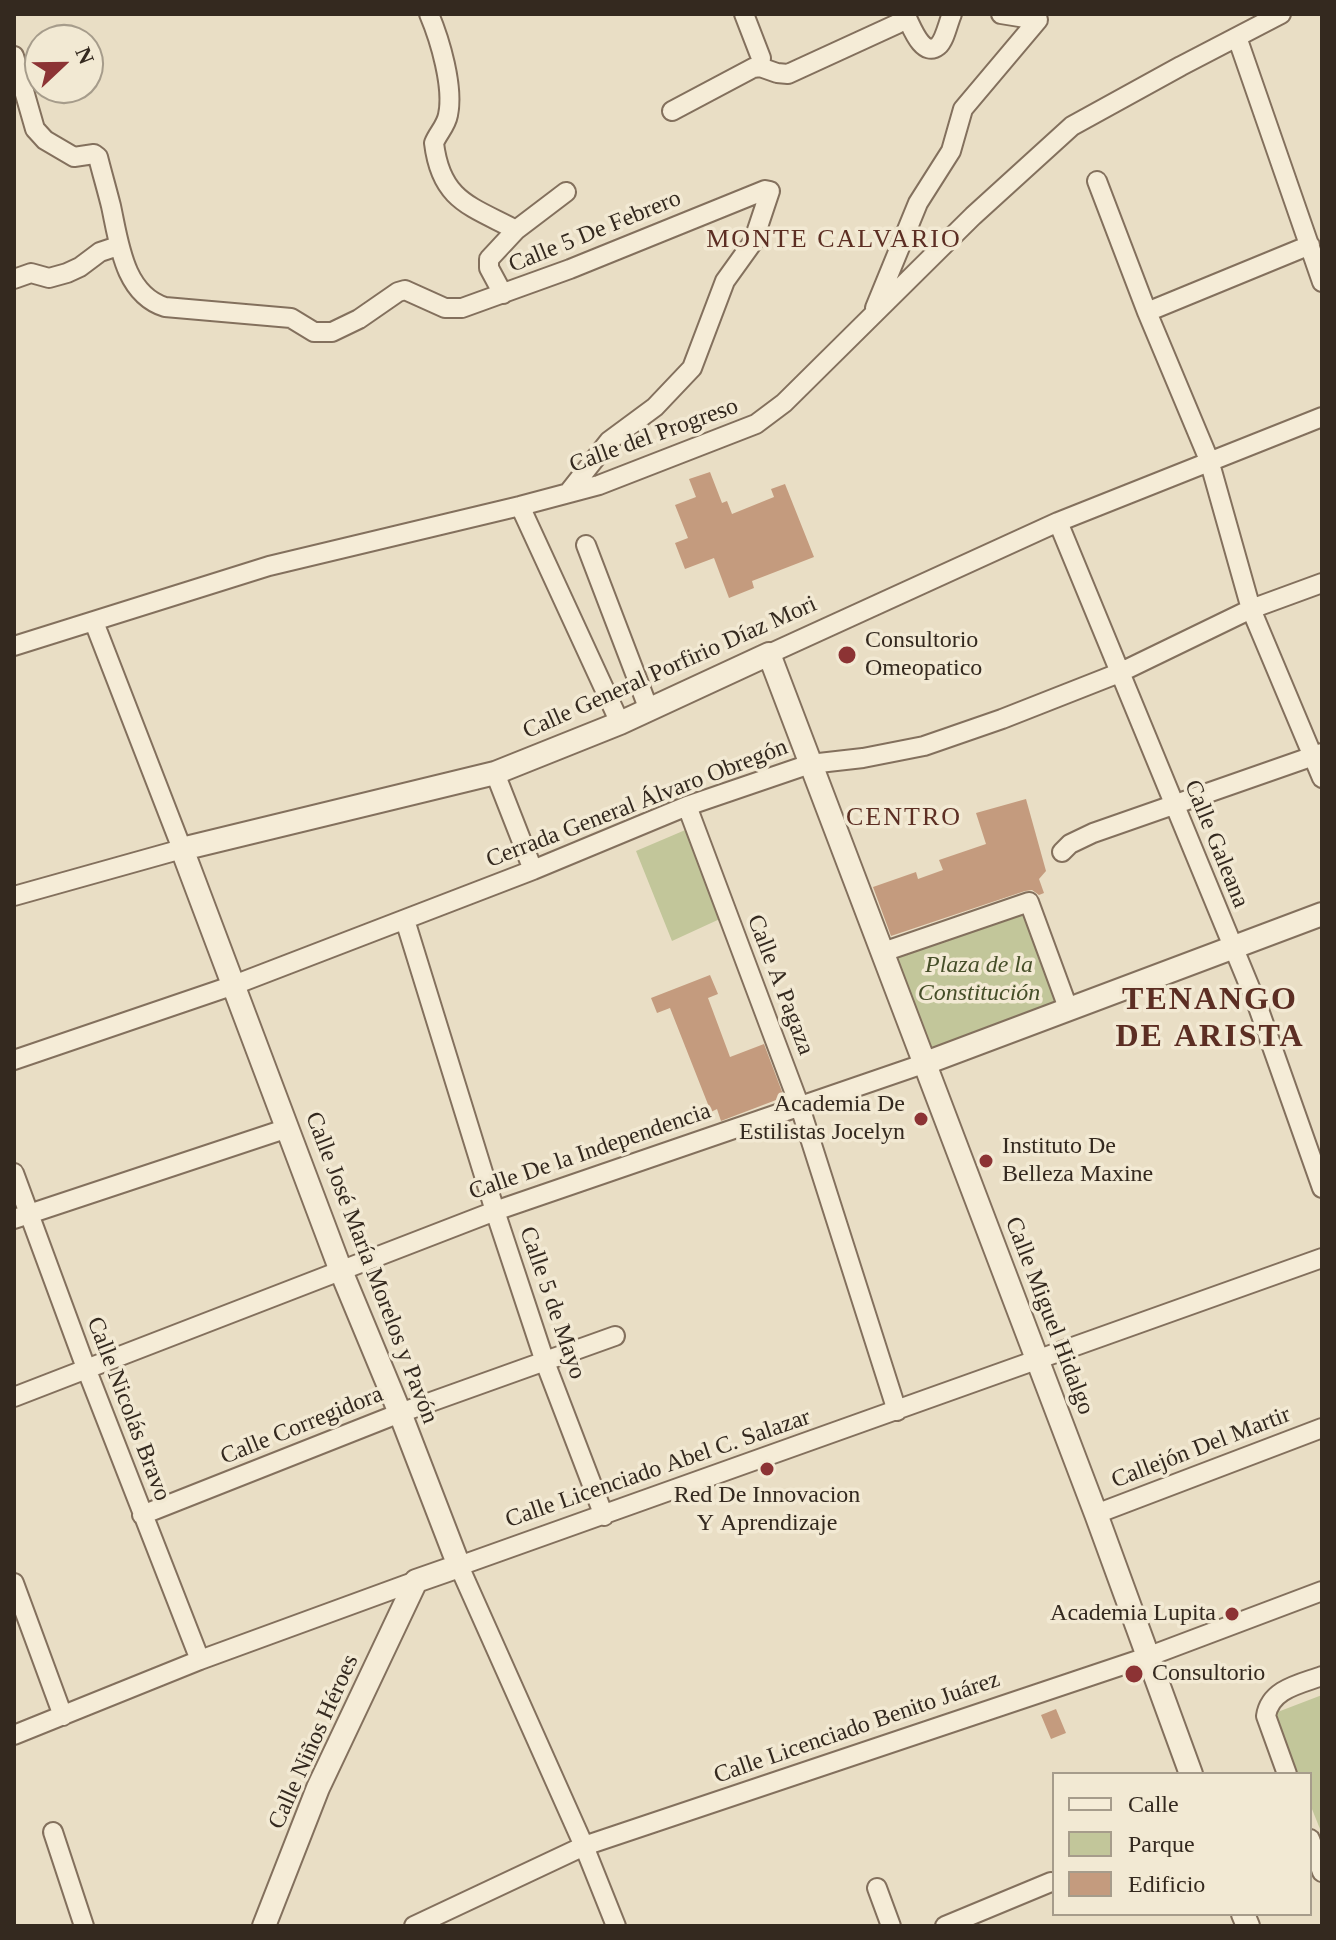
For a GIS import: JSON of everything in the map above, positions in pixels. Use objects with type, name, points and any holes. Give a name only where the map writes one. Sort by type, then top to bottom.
[{"type":"street","points":[[429,14],[441,50],[449,98],[447,122],[434,143],[445,184],[467,205],[516,230]]},
{"type":"street","points":[[744,14],[761,58],[760,67]]},
{"type":"street","points":[[672,111],[740,74],[760,67],[788,74],[907,16],[919,41],[928,48],[935,48],[941,44],[952,14]]},
{"type":"street","points":[[874,312],[918,203],[951,151],[963,109],[1038,20],[1001,14]]},
{"type":"street","name":"Calle del Progreso","points":[[14,646],[269,566],[599,485],[756,424],[784,403],[973,216],[1072,126],[1281,14]]},
{"type":"street","points":[[1237,37],[1322,282]]},
{"type":"street","points":[[14,56],[35,129],[45,140],[74,157],[94,154],[98,157],[118,246],[100,252],[67,273],[49,278],[31,273],[14,279]]},
{"type":"street","points":[[1097,181],[1147,312],[1209,460],[1251,609],[1318,754],[1322,778]]},
{"type":"street","name":"Calle 5 De Febrero","points":[[118,246],[131,278],[151,302],[165,307],[291,318],[314,332],[332,332],[398,292],[411,292],[451,309],[478,303],[765,190],[770,191],[753,242],[725,281],[692,368],[655,407],[609,441],[568,493]]},
{"type":"street","points":[[503,294],[489,268],[489,259],[516,230],[566,192]]},
{"type":"street","points":[[1147,312],[1310,245]]},
{"type":"street","name":"Calle General Porfirio Díaz Mori","points":[[14,896],[182,849],[495,773],[620,723],[1058,522],[1322,417]]},
{"type":"street","points":[[520,506],[620,723]]},
{"type":"street","name":"Calle Galeana","points":[[1058,522],[1258,1007],[1322,1188]]},
{"type":"street","points":[[586,545],[649,710]]},
{"type":"street","name":"Cerrada General Álvaro Obregón","points":[[14,1060],[234,985],[533,870],[687,806],[810,764],[924,746],[1002,719],[1119,673],[1251,609],[1322,583]]},
{"type":"street","name":"Calle José María Morelos y Pavón","points":[[94,622],[341,1271],[459,1566],[584,1846],[616,1926]]},
{"type":"street","name":"Calle Miguel Hidalgo","points":[[769,654],[1038,1360],[1190,1772]]},
{"type":"street","points":[[1062,852],[1080,839],[1174,803],[1318,754]]},
{"type":"street","points":[[495,773],[533,870]]},
{"type":"street","name":"Calle A Pagaza","points":[[687,806],[800,1107],[897,1411]]},
{"type":"street","points":[[883,952],[1029,902],[1068,1008]]},
{"type":"street","name":"Calle De la Independencia","points":[[14,1397],[495,1211],[923,1064],[1322,914]]},
{"type":"street","name":"Calle 5 de Mayo","points":[[405,920],[545,1362],[604,1516]]},
{"type":"street","points":[[22,1216],[288,1128]]},
{"type":"street","name":"Calle Nicolás Bravo","points":[[14,1173],[22,1216],[86,1368],[200,1660]]},
{"type":"street","name":"Calle Licenciado Abel C. Salazar","points":[[14,1735],[200,1660],[416,1581],[1322,1258]]},
{"type":"street","name":"Calle Corregidora","points":[[142,1515],[400,1413],[615,1336]]},
{"type":"street","name":"Callejón Del Martir","points":[[1096,1514],[1322,1428]]},
{"type":"street","name":"Calle Niños Héroes","points":[[264,1926],[318,1788],[416,1581]]},
{"type":"street","points":[[14,1583],[63,1716]]},
{"type":"street","name":"Calle Licenciado Benito Juárez","points":[[414,1926],[584,1846],[1147,1657],[1322,1591]]},
{"type":"street","points":[[1286,1772],[1266,1716],[1267,1709],[1280,1692],[1322,1676]]},
{"type":"street","points":[[53,1832],[84,1926]]},
{"type":"street","points":[[1312,1844],[1322,1872]]},
{"type":"street","points":[[945,1926],[1051,1882]]},
{"type":"street","points":[[877,1888],[891,1926]]},
{"type":"green space","points":[[690,828],[722,918],[672,941],[636,851]]},
{"type":"green space","name":"Plaza de la Constitución","points":[[1028,906],[1064,1005],[930,1054],[894,956]]},
{"type":"green space","points":[[1322,1695],[1322,1834],[1312,1809],[1312,1772],[1297,1772],[1275,1713]]},
{"type":"building","points":[[710,472],[722,503],[727,501],[732,514],[774,497],[771,489],[785,484],[814,557],[752,581],[754,588],[729,598],[714,558],[685,569],[675,543],[688,538],[675,505],[696,497],[689,479]]},
{"type":"building","points":[[1026,799],[1046,871],[1039,879],[1044,893],[1039,895],[1032,890],[1025,891],[891,936],[873,887],[916,872],[918,879],[943,870],[939,860],[986,844],[976,813]]},
{"type":"building","points":[[710,975],[718,994],[708,998],[730,1057],[764,1044],[784,1097],[721,1121],[717,1109],[711,1112],[670,1008],[657,1013],[651,998]]},
{"type":"building","points":[[1056,1709],[1066,1733],[1051,1739],[1041,1715]]},
{"type":"place","name":"Consultorio Omeopatico","points":[[847,655]]},
{"type":"place","name":"Academia De Estilistas Jocelyn","points":[[921,1119]]},
{"type":"place","name":"Instituto De Belleza Maxine","points":[[986,1161]]},
{"type":"place","name":"Red De Innovacion Y Aprendizaje","points":[[767,1469]]},
{"type":"place","name":"Academia Lupita","points":[[1232,1614]]},
{"type":"place","name":"Consultorio","points":[[1134,1674]]},
{"type":"district","name":"MONTE CALVARIO","points":[[834,240]]},
{"type":"district","name":"CENTRO","points":[[904,818]]},
{"type":"district","name":"TENANGO DE ARISTA","points":[[1210,1020]]}]
